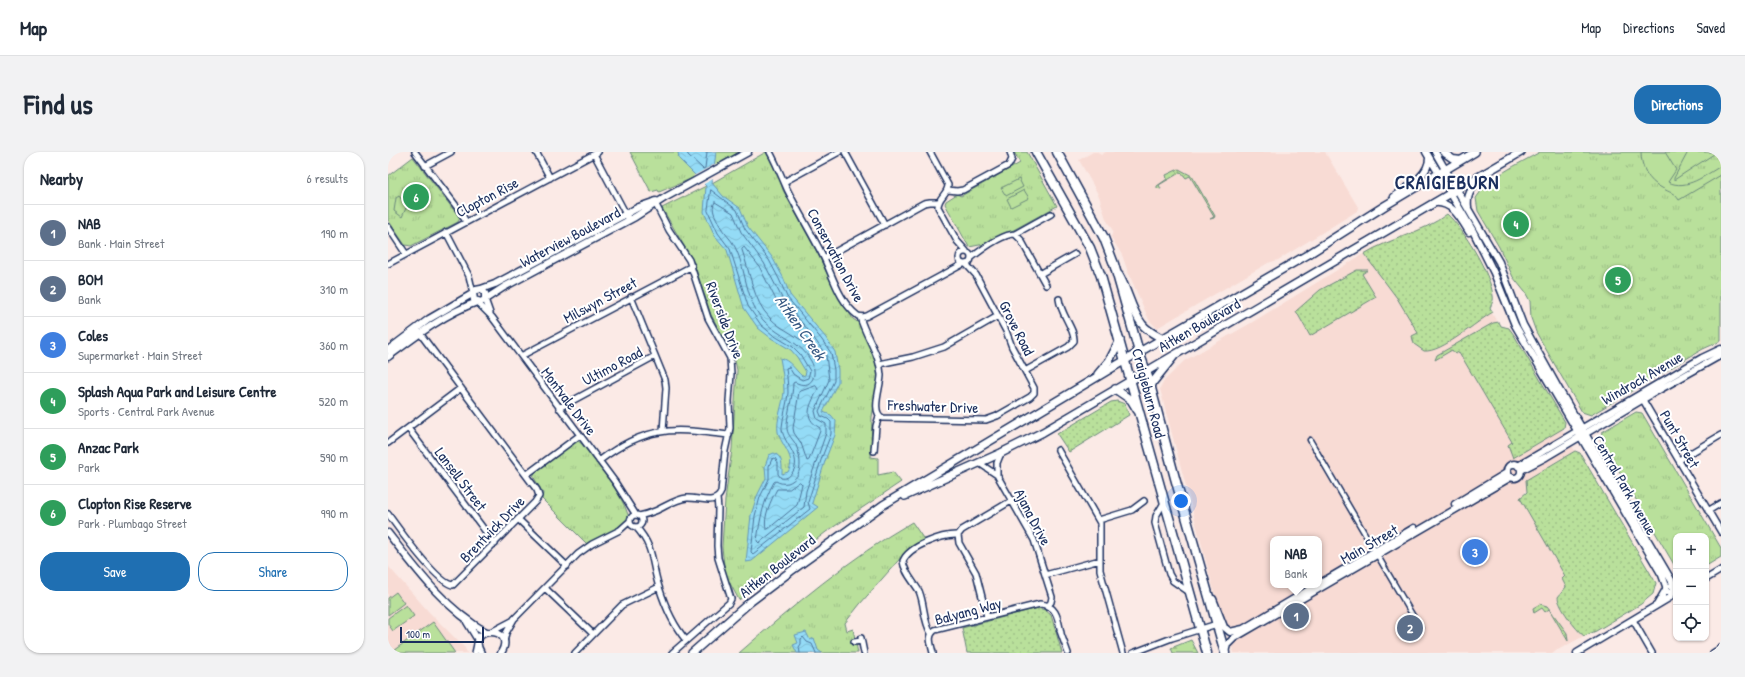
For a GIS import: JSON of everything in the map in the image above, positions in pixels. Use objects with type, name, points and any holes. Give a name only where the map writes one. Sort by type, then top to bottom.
[{"type":"main road","name":"Craigieburn Road","points":[[1036,152],[1095,260],[1120,340],[1207,653]]},
{"type":"main road","name":"Craigieburn Road","points":[[1057,152],[1104,238],[1117,271],[1225,652]]},
{"type":"main road","name":"Aitken Boulevard","points":[[692,653],[750,602],[883,505],[1094,378],[1307,255],[1386,205],[1475,152]]},
{"type":"main road","name":"Aitken Boulevard","points":[[883,505],[1001,453],[1043,432],[1518,154]]},
{"type":"main road","points":[[1117,271],[1142,325],[1163,339]]},
{"type":"main road","points":[[1094,378],[1108,361],[1120,340]]},
{"type":"main road","points":[[1151,387],[1153,382],[1177,353]]},
{"type":"main road","points":[[1115,389],[1131,400],[1140,415]]},
{"type":"street","points":[[415,152],[460,211],[466,222]]},
{"type":"street","points":[[425,166],[451,152]]},
{"type":"street","points":[[536,152],[550,178]]},
{"type":"street","name":"Waterview Boulevard","points":[[481,289],[629,220],[655,203],[748,152]]},
{"type":"street","name":"Conservation Drive","points":[[770,152],[824,258],[840,294],[854,314],[860,317],[867,316],[968,262],[983,249]]},
{"type":"street","points":[[784,182],[839,152]]},
{"type":"street","points":[[845,152],[885,225]]},
{"type":"street","points":[[930,152],[947,183],[948,190],[938,202],[939,209],[968,262]]},
{"type":"street","points":[[948,190],[963,190],[1009,164],[1012,159],[1010,152]]},
{"type":"street","name":"Central Park Avenue","points":[[1435,152],[1494,273],[1515,325],[1584,435],[1673,584]]},
{"type":"street","points":[[1443,152],[1453,160],[1460,160]]},
{"type":"street","points":[[596,153],[629,220]]},
{"type":"street","name":"Clopton Rise","points":[[388,264],[596,153]]},
{"type":"street","points":[[1468,208],[1467,196],[1474,186],[1480,180],[1506,165],[1518,154]]},
{"type":"street","points":[[1386,205],[1393,197],[1418,179],[1427,168],[1428,155]]},
{"type":"street","name":"Central Park Avenue","points":[[1428,155],[1438,174],[1468,208],[1499,262],[1523,325],[1580,429]]},
{"type":"street","points":[[824,258],[924,203],[938,202]]},
{"type":"street","name":"Waterview Boulevard","points":[[485,299],[626,214],[655,203]]},
{"type":"street","name":"Riverside Drive","points":[[655,203],[669,230],[686,253],[692,266],[708,318],[730,358],[731,374],[729,435],[724,451],[720,492],[717,498],[717,546],[718,558],[731,598],[729,603],[686,640]]},
{"type":"street","points":[[1434,203],[1443,203],[1455,211],[1484,255]]},
{"type":"street","points":[[964,254],[983,249],[1009,235],[1015,234],[1051,214]]},
{"type":"street","points":[[388,227],[406,254]]},
{"type":"street","points":[[388,357],[418,331],[459,310],[477,302],[481,302],[485,299],[485,293],[469,276],[446,232]]},
{"type":"street","points":[[1015,234],[1021,240],[1046,285]]},
{"type":"street","name":"Conservation Drive","points":[[951,270],[964,254]]},
{"type":"street","name":"Grove Road","points":[[964,254],[1006,331],[1012,347],[1034,388],[1034,392]]},
{"type":"street","points":[[1040,274],[1075,254]]},
{"type":"street","name":"Milswyn Street","points":[[521,356],[692,266]]},
{"type":"street","points":[[469,276],[473,299],[477,302]]},
{"type":"street","points":[[388,350],[418,331],[476,290],[481,289]]},
{"type":"street","points":[[631,297],[662,371],[666,388],[663,431]]},
{"type":"street","name":"Montvale Drive","points":[[485,299],[492,317]]},
{"type":"street","points":[[1025,371],[1068,347],[1074,341],[1073,334],[1061,312],[1059,300]]},
{"type":"street","name":"Montvale Drive","points":[[477,302],[492,317],[615,482],[634,518]]},
{"type":"street","points":[[879,364],[913,357],[944,347],[998,316]]},
{"type":"street","name":"Freshwater Drive","points":[[860,317],[864,329],[876,352],[879,364],[880,380],[876,410],[879,416],[886,418],[986,420],[997,416],[1030,397],[1034,392]]},
{"type":"street","name":"Brentwick Drive","points":[[388,514],[443,582],[450,585],[456,584],[539,498],[537,490],[418,331]]},
{"type":"street","name":"Windrock Avenue","points":[[1584,435],[1702,358],[1721,349]]},
{"type":"street","name":"Windrock Avenue","points":[[1580,429],[1721,355]]},
{"type":"street","name":"Ultimo Road","points":[[559,408],[655,356]]},
{"type":"street","points":[[388,443],[461,388]]},
{"type":"street","name":"Punt Street","points":[[1642,397],[1721,532]]},
{"type":"street","points":[[874,451],[876,426],[879,416]]},
{"type":"street","name":"Lansell Street","points":[[408,428],[495,544]]},
{"type":"street","points":[[1520,468],[1580,429]]},
{"type":"street","points":[[599,461],[648,434],[663,431],[729,435]]},
{"type":"street","points":[[526,475],[580,435]]},
{"type":"street","points":[[1520,468],[1584,435]]},
{"type":"street","name":"Central Park Avenue","points":[[1584,435],[1662,575],[1665,589]]},
{"type":"street","points":[[1679,460],[1721,435]]},
{"type":"street","points":[[1310,440],[1420,628]]},
{"type":"street","points":[[1058,450],[1098,520],[1101,531],[1100,570],[1124,653]]},
{"type":"street","points":[[997,475],[997,463],[1001,453]]},
{"type":"street","name":"Ajana Drive","points":[[979,463],[997,475],[1036,544],[1050,594],[1047,606]]},
{"type":"street","points":[[1514,465],[1520,468],[1519,477],[1516,478],[1509,475],[1510,466],[1514,465]]},
{"type":"street","name":"Main Street","points":[[1322,585],[1509,475]]},
{"type":"street","points":[[504,649],[506,633],[514,619],[585,548],[620,530],[634,518],[653,512],[680,499],[689,498],[713,500],[717,498]]},
{"type":"street","points":[[987,617],[976,573],[959,543],[958,535],[962,530],[1011,501]]},
{"type":"street","points":[[1098,520],[1132,510],[1144,501]]},
{"type":"street","points":[[1164,501],[1156,516],[1155,522],[1161,545],[1172,579],[1178,585],[1190,592]]},
{"type":"street","points":[[1708,511],[1721,503]]},
{"type":"street","points":[[620,530],[635,527],[642,523],[653,512]]},
{"type":"street","points":[[634,518],[642,523],[645,539]]},
{"type":"street","points":[[634,518],[635,527],[645,539],[652,552],[659,587],[672,620],[686,640],[672,653]]},
{"type":"street","points":[[518,520],[567,566]]},
{"type":"street","points":[[388,533],[426,580],[467,621],[478,642],[480,653]]},
{"type":"street","points":[[933,632],[926,624],[920,594],[905,567],[904,559],[908,554],[926,543],[948,535],[958,535]]},
{"type":"street","name":"Main Street","points":[[1322,582],[1376,553]]},
{"type":"street","points":[[1045,575],[1100,560]]},
{"type":"street","name":"Main Street","points":[[1200,564],[1224,627],[1230,632],[1243,629],[1311,588]]},
{"type":"street","points":[[1709,577],[1721,570]]},
{"type":"street","points":[[575,653],[622,605],[659,587]]},
{"type":"street","points":[[545,588],[593,634]]},
{"type":"street","name":"Main Street","points":[[1225,652],[1227,645],[1234,638],[1318,588]]},
{"type":"street","points":[[1657,605],[1665,589],[1673,589]]},
{"type":"street","points":[[1577,653],[1669,598],[1673,592]]},
{"type":"street","points":[[1047,606],[1052,613],[1061,633],[1066,653]]},
{"type":"street","name":"Balyang Way","points":[[933,653],[930,641],[933,632],[987,617],[1031,607],[1047,606]]},
{"type":"street","points":[[475,653],[478,642],[490,632],[514,619]]},
{"type":"street","points":[[1633,620],[1652,653]]},
{"type":"street","points":[[467,621],[490,632],[501,635],[504,649]]},
{"type":"street","points":[[1133,653],[1159,642],[1217,624]]},
{"type":"street","points":[[854,642],[861,639],[864,653]]},
{"type":"street","points":[[1713,653],[1721,648]]},
{"type":"shaded area","points":[[1093,152],[1098,152],[1101,155],[1106,152],[1325,152],[1358,207],[1357,211],[1278,260],[1268,263],[1157,328],[1149,320],[1122,255],[1111,237],[1113,231],[1106,219],[1099,196],[1079,160]]},
{"type":"shaded area","points":[[1437,222],[1575,451],[1526,480],[1527,489],[1524,494],[1565,576],[1562,579],[1566,587],[1558,597],[1559,604],[1577,630],[1584,636],[1552,653],[1234,653],[1222,621],[1160,389],[1164,381],[1184,361],[1251,323],[1376,246]]},
{"type":"shaded area","points":[[388,566],[429,612],[465,648],[467,653],[388,653]]},
{"type":"green space","points":[[630,152],[739,152],[693,178],[659,192],[658,190],[651,192]]},
{"type":"green space","points":[[766,152],[778,174],[783,190],[818,254],[834,289],[853,319],[859,323],[873,353],[878,380],[872,417],[871,457],[878,458],[878,475],[893,472],[901,482],[826,532],[739,600],[725,574],[722,547],[725,500],[732,449],[737,370],[734,356],[711,315],[694,263],[662,208],[712,183]]},
{"type":"green space","points":[[1014,152],[1027,152],[1057,206],[990,243],[969,247],[945,204],[946,201],[957,194],[961,196],[1020,163]]},
{"type":"green space","points":[[1540,152],[1721,152],[1721,341],[1703,349],[1591,415],[1582,412],[1536,332],[1531,318],[1530,301],[1513,277],[1499,247],[1478,211],[1476,198],[1489,183],[1496,177]]},
{"type":"green space","points":[[1641,152],[1665,152],[1676,170],[1668,182],[1682,185],[1696,181],[1721,166],[1721,175],[1679,200],[1674,194],[1657,185],[1649,177],[1642,163]]},
{"type":"green space","points":[[1688,152],[1717,152],[1674,180],[1674,178]]},
{"type":"green space","points":[[413,157],[460,218],[458,222],[411,246],[405,245],[388,220],[388,176]]},
{"type":"green space","points":[[1179,169],[1192,176],[1215,216],[1214,218],[1210,219],[1214,217],[1190,176],[1186,178],[1181,172],[1159,185],[1161,189],[1157,188],[1157,186],[1167,179],[1166,175]]},
{"type":"green space","points":[[1019,179],[1023,187],[1006,196],[1001,188]]},
{"type":"green space","points":[[1024,190],[1029,198],[1011,207],[1007,199]]},
{"type":"green space","points":[[399,196],[407,206],[402,217],[394,211],[396,198]]},
{"type":"green space","points":[[1447,214],[1468,240],[1482,264],[1491,287],[1493,302],[1490,308],[1493,312],[1450,342],[1440,347],[1424,351],[1414,344],[1412,336],[1418,333],[1397,298],[1364,254],[1374,248],[1428,226]]},
{"type":"green space","points":[[1357,270],[1368,270],[1362,274],[1376,297],[1310,336],[1296,311],[1320,290]]},
{"type":"green space","points":[[1499,322],[1501,326],[1509,328],[1514,335],[1565,422],[1564,428],[1513,458],[1508,445],[1512,442],[1459,352],[1455,354],[1452,350],[1435,360],[1437,355],[1493,323]]},
{"type":"green space","points":[[1117,401],[1125,404],[1129,415],[1069,452],[1057,434],[1111,402]]},
{"type":"green space","points":[[1636,412],[1642,413],[1721,548],[1721,557],[1709,564],[1709,533],[1673,533],[1673,563],[1600,438],[1602,432]]},
{"type":"green space","points":[[578,441],[582,444],[615,488],[629,517],[623,525],[587,544],[542,499],[543,493],[533,476],[537,470],[572,443]]},
{"type":"green space","points":[[1575,451],[1580,453],[1656,583],[1653,594],[1641,604],[1596,631],[1584,636],[1572,623],[1561,606],[1558,597],[1566,587],[1562,579],[1565,576],[1520,498],[1527,492],[1526,480]]},
{"type":"green space","points":[[912,522],[925,541],[904,554],[845,623],[847,631],[853,629],[858,653],[739,653],[823,583],[867,551]]},
{"type":"green space","points":[[396,592],[404,603],[388,615],[388,598]]},
{"type":"green space","points":[[1540,604],[1547,606],[1551,611],[1567,633],[1568,641],[1549,609],[1545,612],[1542,608],[1534,613],[1533,608]]},
{"type":"green space","points":[[406,605],[414,616],[393,631],[388,624],[388,618]]},
{"type":"green space","points":[[1038,608],[1045,610],[1051,615],[1062,653],[967,653],[962,628]]},
{"type":"green space","points":[[433,622],[455,653],[390,653]]},
{"type":"green space","points":[[1191,640],[1198,653],[1173,653],[1171,648]]},
{"type":"water","name":"Aitken Creek","points":[[678,152],[716,152],[712,183],[723,196],[740,208],[748,227],[772,257],[783,277],[790,295],[826,338],[835,352],[838,382],[823,412],[831,415],[836,421],[835,435],[812,503],[818,507],[752,561],[746,562],[751,515],[757,496],[766,478],[765,466],[769,455],[774,453],[779,457],[782,467],[782,474],[788,472],[791,461],[778,432],[778,422],[784,392],[780,358],[790,363],[802,376],[805,375],[806,372],[791,350],[758,328],[744,308],[727,250],[715,236],[704,212],[706,186],[679,159]]},
{"type":"water","points":[[806,632],[810,640],[814,638],[818,650],[822,653],[797,653],[793,645],[798,643],[795,635]]},
{"type":"pier","points":[[717,163],[715,178],[702,185],[693,176]]},
{"type":"place","name":"Clopton Rise Reserve","points":[[416,197]]},
{"type":"place","name":"Splash Aqua Park and Leisure Centre","points":[[1516,224]]},
{"type":"place","name":"Anzac Park","points":[[1618,280]]},
{"type":"place","name":"Coles","points":[[1475,552]]},
{"type":"place","name":"NAB","points":[[1296,616]]},
{"type":"place","name":"BOM","points":[[1410,628]]},
{"type":"district","name":"CRAIGIEBURN","points":[[1447,182]]}]
